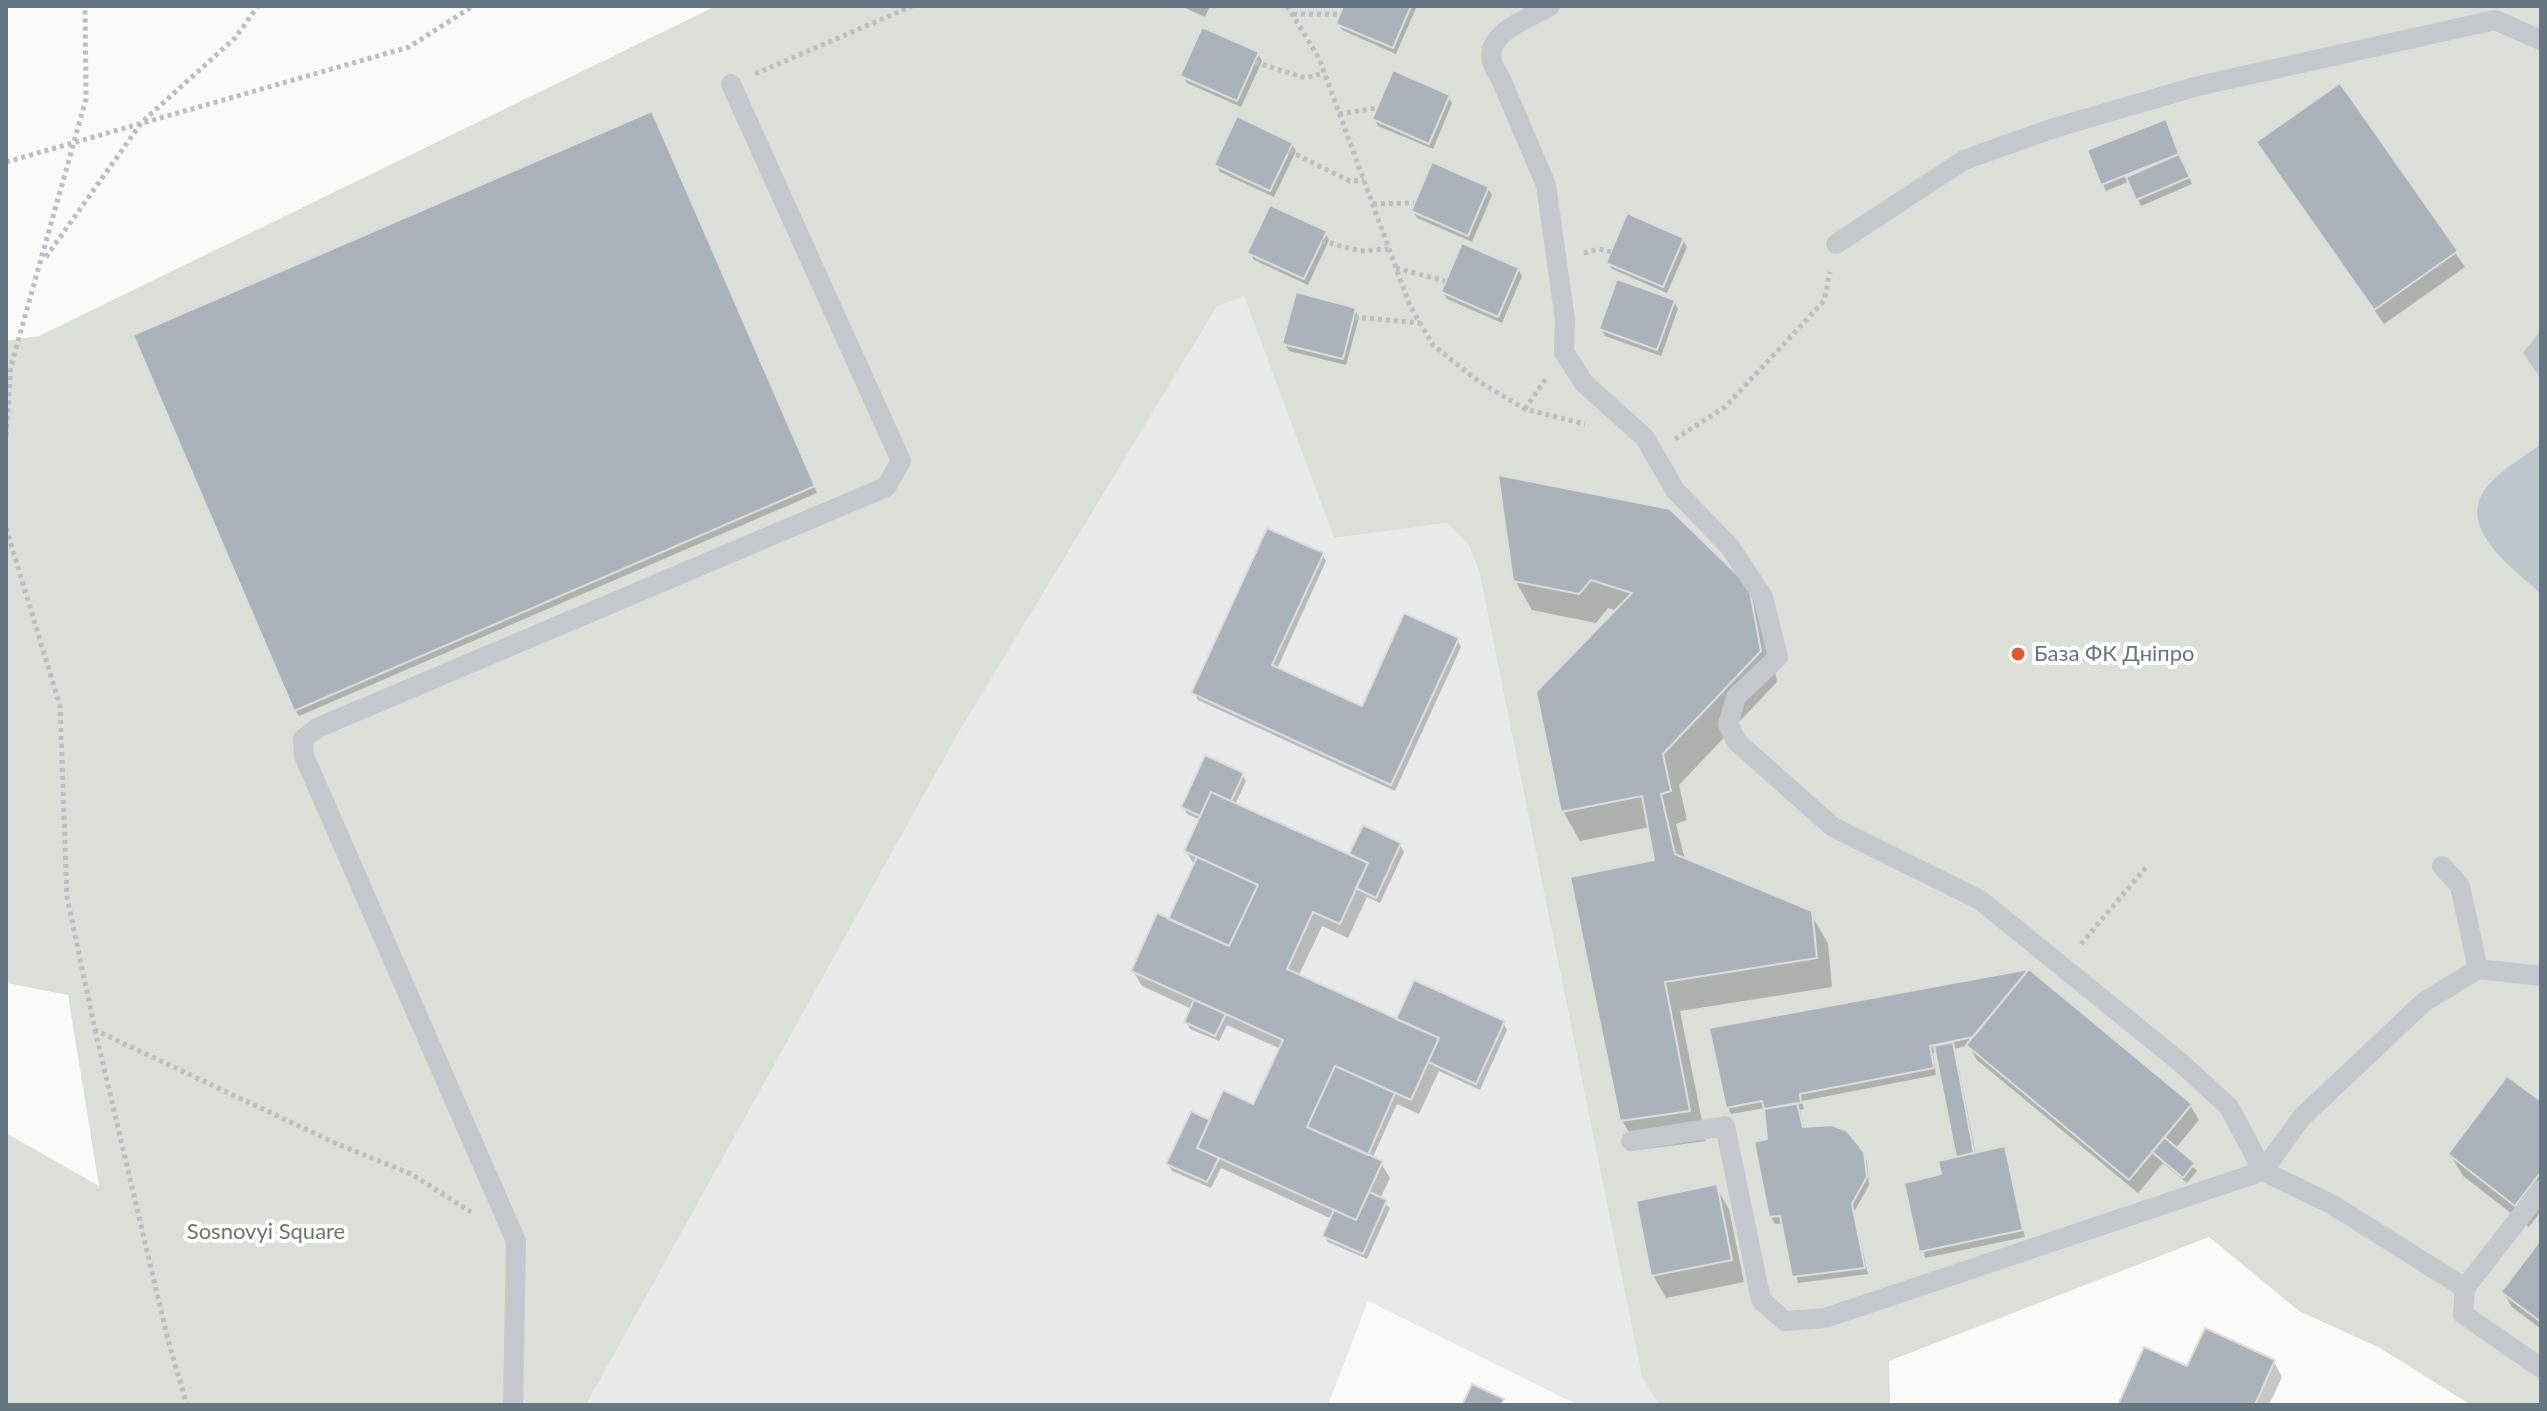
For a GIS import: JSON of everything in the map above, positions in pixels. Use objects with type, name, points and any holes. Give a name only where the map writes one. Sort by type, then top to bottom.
[{"type":"lane","points":[[1550,6],[1499,36],[1490,48],[1489,63],[1500,77],[1546,185],[1565,320],[1564,352],[1584,383],[1645,438],[1675,490],[1730,547],[1763,597],[1778,657],[1736,697],[1728,724],[1737,742],[1833,827],[1980,900],[2180,1062],[2229,1107],[2263,1171],[2333,1205],[2465,1288]]},
{"type":"lane","points":[[1836,244],[1964,160],[2097,115],[2198,86],[2495,20],[2541,40]]},
{"type":"lane","points":[[513,1405],[516,1241],[304,756],[303,739],[317,728],[886,487],[901,461],[731,84]]},
{"type":"lane","points":[[2442,866],[2460,886],[2478,969]]},
{"type":"lane","points":[[1631,1141],[1725,1126],[1761,1300],[1785,1321],[1825,1318],[2263,1171],[2301,1118],[2424,1002],[2478,969],[2541,976]]},
{"type":"lane","points":[[2541,1190],[2465,1288],[2463,1314],[2541,1368]]},
{"type":"path","points":[[6,436],[11,366],[43,261],[86,99],[85,6]]},
{"type":"path","points":[[43,261],[142,122],[235,38],[258,6]]},
{"type":"path","points":[[6,162],[409,47],[473,6]]},
{"type":"path","points":[[731,84],[912,6]]},
{"type":"path","points":[[1292,14],[1340,14]]},
{"type":"path","points":[[1255,62],[1305,78],[1324,73]]},
{"type":"path","points":[[1339,114],[1376,108]]},
{"type":"path","points":[[1289,151],[1350,181],[1364,180]]},
{"type":"path","points":[[1373,204],[1414,203]]},
{"type":"path","points":[[1322,241],[1360,251],[1389,249]]},
{"type":"path","points":[[1396,268],[1445,281]]},
{"type":"path","points":[[1354,317],[1420,323]]},
{"type":"path","points":[[6,528],[60,706],[67,897],[168,1340],[187,1405]]},
{"type":"path","points":[[2062,966],[2148,865]]},
{"type":"path","points":[[95,1030],[335,1143],[411,1174],[516,1241]]},
{"type":"shaded area","points":[[1244,295],[1334,538],[1447,523],[1468,544],[1479,571],[1642,1376],[1659,1405],[1578,1405],[1368,1301],[1328,1405],[586,1405],[956,737],[1217,305]]},
{"type":"shaded area","points":[[2541,330],[2541,379],[2523,353]]},
{"type":"shaded area","points":[[2541,444],[2541,594],[2492,547],[2478,518],[2478,503],[2491,482]]},
{"type":"green space","name":"База ФК Дніпро","points":[[716,6],[2541,6],[2541,1405],[2471,1405],[2380,1348],[2299,1311],[2209,1237],[1889,1361],[1890,1405],[1659,1405],[1642,1377],[1479,571],[1468,544],[1447,523],[1334,538],[1244,296],[1217,306],[956,737],[586,1405],[6,1405],[6,1133],[99,1186],[68,995],[6,983],[6,341],[39,336]]},
{"type":"building","points":[[1343,6],[1411,6],[1393,48],[1336,24]]},
{"type":"building","points":[[1202,27],[1259,52],[1237,101],[1180,76]]},
{"type":"building","points":[[1393,70],[1450,95],[1429,144],[1372,119]]},
{"type":"building","points":[[2340,83],[2458,251],[2374,310],[2256,142]]},
{"type":"building","points":[[652,111],[815,486],[294,711],[133,335]]},
{"type":"building","points":[[1237,116],[1293,143],[1270,191],[1214,165]]},
{"type":"building","points":[[2166,119],[2179,154],[2101,185],[2087,150]]},
{"type":"building","points":[[2179,154],[2190,177],[2136,200],[2126,177]]},
{"type":"building","points":[[1432,162],[1489,187],[1468,236],[1411,211]]},
{"type":"building","points":[[1270,205],[1327,231],[1304,279],[1247,253]]},
{"type":"building","points":[[1627,213],[1684,238],[1663,287],[1606,263]]},
{"type":"building","points":[[1462,243],[1519,268],[1498,317],[1441,292]]},
{"type":"building","points":[[1617,279],[1675,300],[1657,350],[1599,329]]},
{"type":"building","points":[[1296,292],[1356,308],[1343,359],[1282,344]]},
{"type":"building","points":[[1498,475],[1670,509],[1749,586],[1761,651],[1663,754],[1671,791],[1661,794],[1675,854],[1812,911],[1817,958],[1665,982],[1690,1111],[1620,1121],[1570,877],[1654,860],[1642,796],[1561,812],[1536,692],[1632,593],[1591,580],[1579,594],[1513,581]]},
{"type":"building","points":[[1267,528],[1324,553],[1272,665],[1362,706],[1404,613],[1459,638],[1391,785],[1191,693]]},
{"type":"building","points":[[1205,755],[1244,773],[1231,801],[1211,792],[1200,816],[1181,807]]},
{"type":"building","points":[[1211,792],[1368,863],[1340,924],[1313,912],[1287,969],[1439,1038],[1411,1100],[1335,1066],[1307,1127],[1383,1161],[1356,1220],[1197,1148],[1223,1090],[1253,1104],[1283,1040],[1131,971],[1157,913],[1229,946],[1258,885],[1184,851]]},
{"type":"building","points":[[1363,825],[1401,843],[1376,898],[1356,888],[1368,863],[1349,854]]},
{"type":"building","points":[[1197,857],[1258,885],[1229,946],[1168,919]]},
{"type":"building","points":[[2029,969],[2192,1104],[2129,1180],[1966,1045]]},
{"type":"building","points":[[2029,969],[1973,1037],[1930,1046],[1934,1068],[1800,1094],[1801,1103],[1764,1109],[1762,1101],[1726,1108],[1709,1028]]},
{"type":"building","points":[[1414,980],[1505,1021],[1476,1084],[1428,1062],[1439,1038],[1396,1019]]},
{"type":"building","points":[[1194,1000],[1226,1014],[1215,1036],[1184,1022]]},
{"type":"building","points":[[1953,1042],[1974,1153],[1956,1157],[1934,1046]]},
{"type":"building","points":[[1335,1066],[1395,1093],[1368,1155],[1307,1127]]},
{"type":"building","points":[[2507,1076],[2541,1101],[2541,1172],[2515,1206],[2448,1154]]},
{"type":"building","points":[[1797,1103],[1803,1127],[1832,1125],[1847,1131],[1864,1152],[1867,1177],[1852,1204],[1865,1268],[1792,1277],[1780,1216],[1769,1217],[1754,1142],[1767,1139],[1764,1109]]},
{"type":"building","points":[[1191,1111],[1210,1120],[1197,1148],[1219,1158],[1207,1182],[1166,1164]]},
{"type":"building","points":[[2164,1137],[2195,1163],[2183,1178],[2152,1152]]},
{"type":"building","points":[[2005,1146],[2023,1230],[1919,1252],[1904,1183],[1941,1174],[1938,1161]]},
{"type":"building","points":[[1717,1184],[1732,1260],[1651,1276],[1636,1201]]},
{"type":"building","points":[[1369,1192],[1387,1200],[1363,1254],[1322,1236],[1334,1210],[1356,1220]]},
{"type":"building","points":[[2541,1239],[2541,1322],[2501,1292]]},
{"type":"building","points":[[2205,1328],[2275,1360],[2255,1405],[2118,1405],[2144,1347],[2187,1366]]},
{"type":"building","points":[[1472,1384],[1504,1399],[1501,1405],[1462,1405]]},
{"type":"place","name":"База ФК Дніпро","points":[[2018,654]]},
{"type":"park label","name":"Sosnovyi Square","points":[[266,1232]]}]
